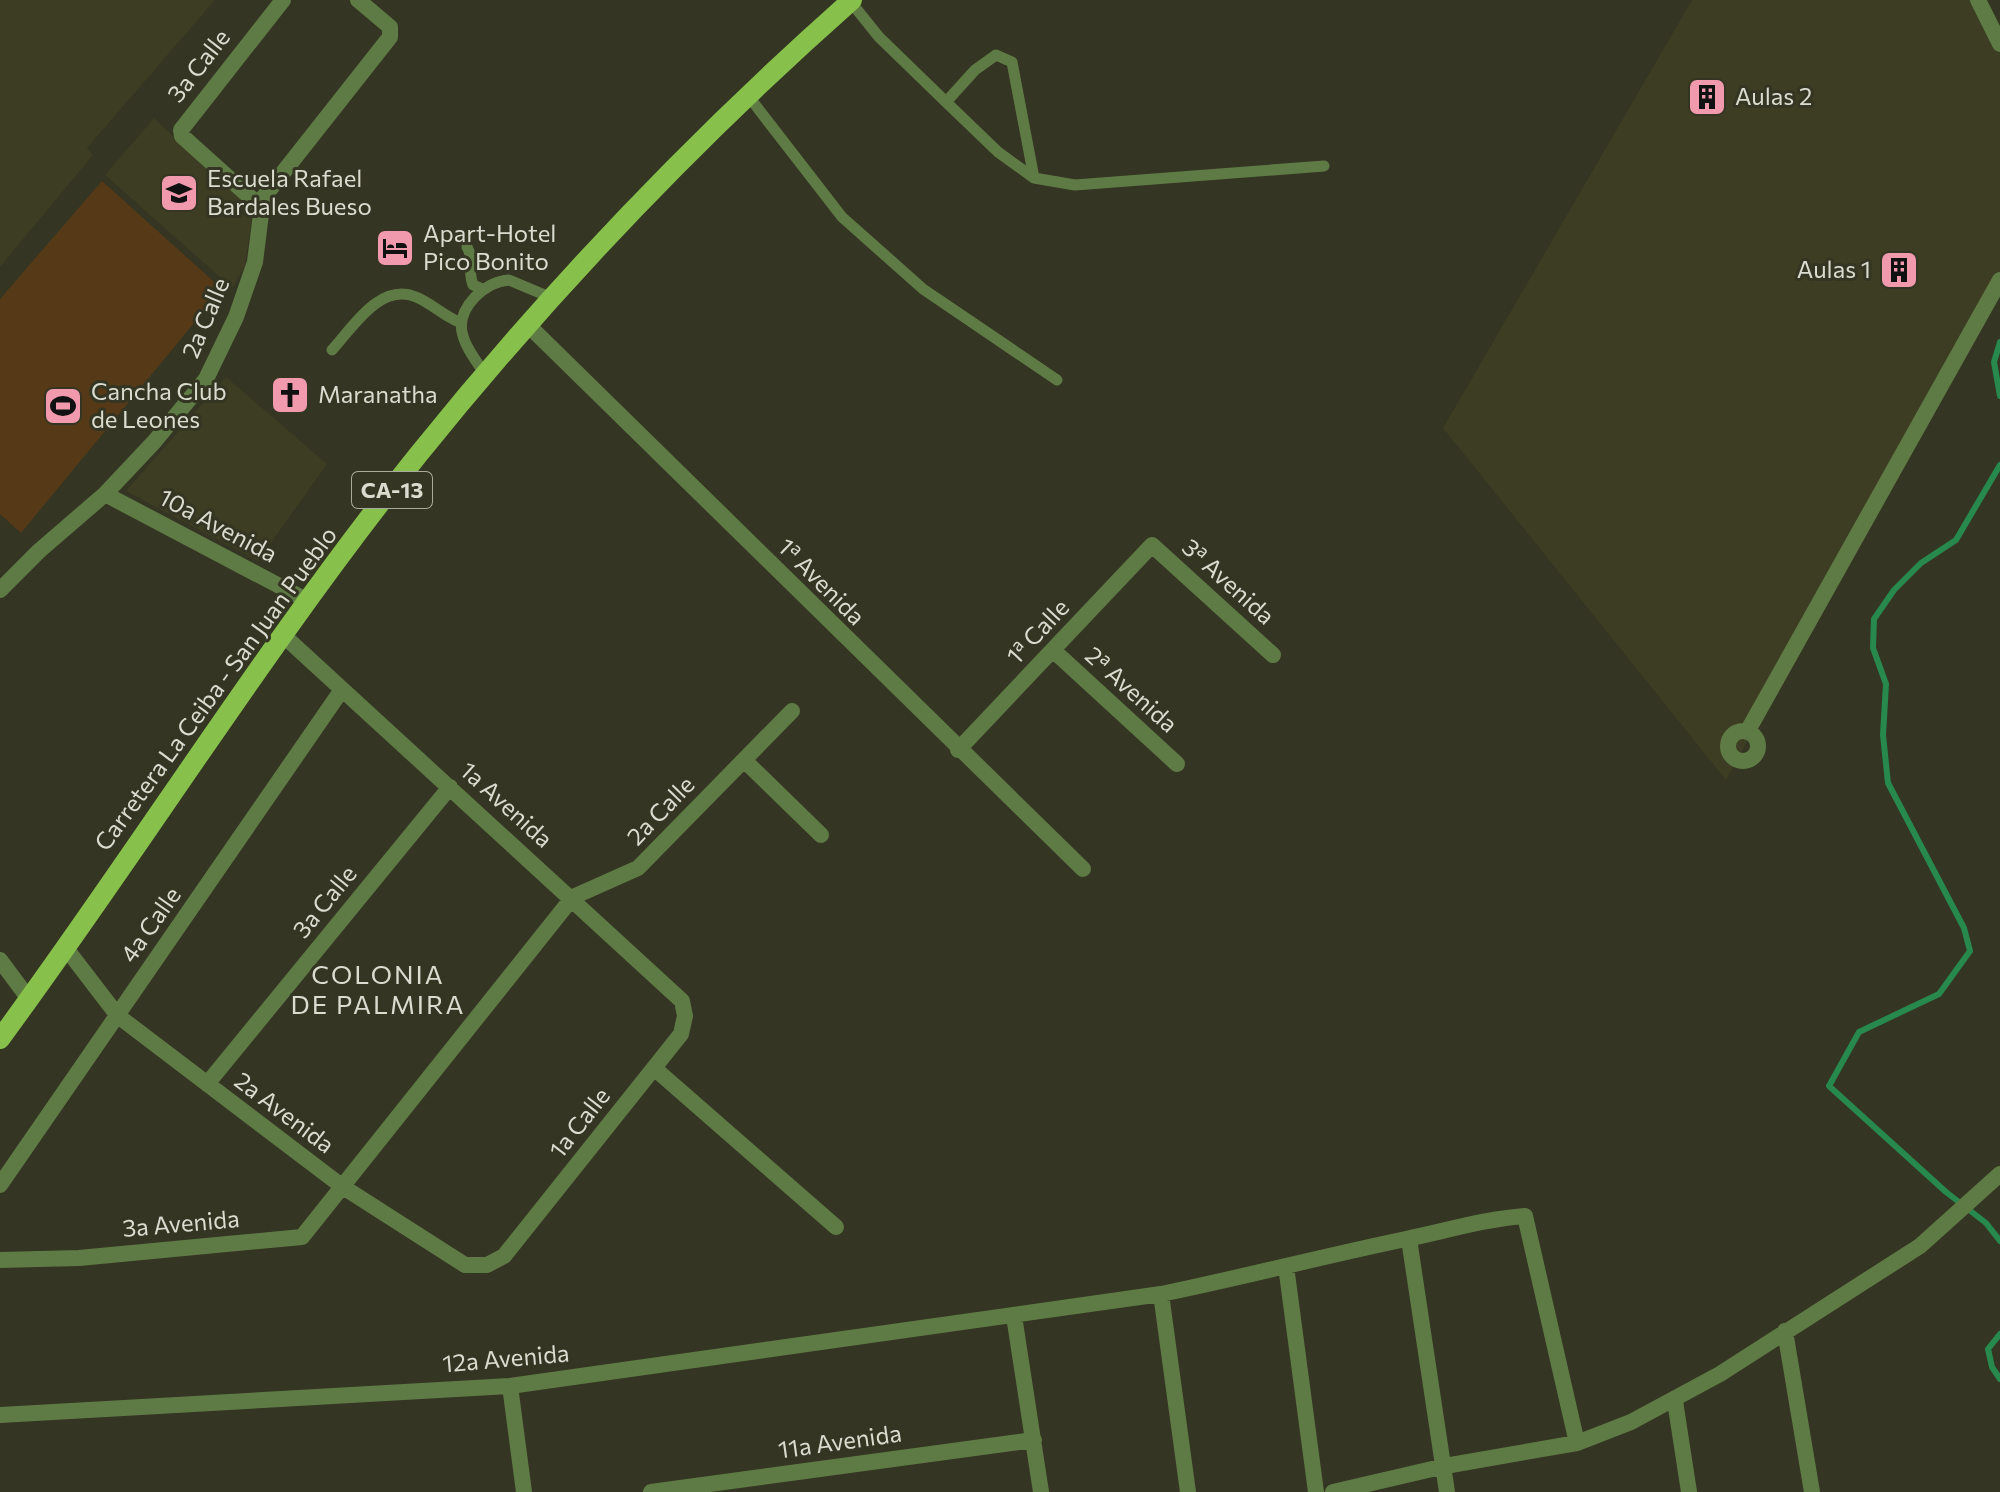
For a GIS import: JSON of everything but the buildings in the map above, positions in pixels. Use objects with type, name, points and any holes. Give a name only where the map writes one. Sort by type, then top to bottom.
[{"type":"main road","name":"Carretera La Ceiba - San Juan Pueblo","points":[[0,1039],[308,601],[418,455],[552,298],[650,190],[746,93],[851,1]]},
{"type":"street","name":"3a Calle","points":[[262,208],[182,136],[183,124],[283,0]]},
{"type":"street","name":"2a Calle","points":[[0,590],[39,551],[105,494],[154,442],[206,379],[236,317],[255,262],[263,198],[390,37],[390,27],[358,0]]},
{"type":"street","points":[[1978,0],[2000,44]]},
{"type":"street","points":[[1747,732],[2000,280]]},
{"type":"street","name":"1ª Avenida","points":[[529,326],[958,750],[1083,869]]},
{"type":"street","name":"10a Avenida","points":[[105,494],[308,601]]},
{"type":"street","name":"1ª Calle","points":[[958,750],[1152,545]]},
{"type":"street","name":"3ª Avenida","points":[[1152,545],[1273,655]]},
{"type":"street","name":"1a Avenida","points":[[284,636],[341,691],[573,897],[682,1001],[685,1016]]},
{"type":"street","name":"2ª Avenida","points":[[1054,651],[1177,764]]},
{"type":"street","name":"4a Calle","points":[[0,1185],[341,691]]},
{"type":"street","name":"2a Calle","points":[[343,1187],[573,897],[638,868],[792,711]]},
{"type":"street","points":[[744,760],[821,835]]},
{"type":"street","name":"3a Calle","points":[[207,1084],[450,787]]},
{"type":"street","name":"2a Avenida","points":[[65,947],[118,1016],[343,1187],[465,1265],[487,1265],[504,1256]]},
{"type":"street","points":[[0,960],[29,999]]},
{"type":"street","name":"1a Calle","points":[[504,1256],[681,1034],[685,1016]]},
{"type":"street","points":[[654,1068],[836,1227]]},
{"type":"street","points":[[1333,1492],[1445,1466],[1577,1443],[1675,1401],[1942,1230],[2000,1174]]},
{"type":"street","name":"3a Avenida","points":[[0,1260],[79,1258],[302,1237],[343,1187]]},
{"type":"street","name":"12a Avenida","points":[[0,1415],[510,1386],[1161,1294],[1488,1219],[1525,1216],[1577,1443]]},
{"type":"street","points":[[1409,1239],[1447,1492]]},
{"type":"street","points":[[1286,1266],[1316,1492]]},
{"type":"street","points":[[1161,1294],[1188,1492]]},
{"type":"street","points":[[1014,1316],[1041,1492]]},
{"type":"street","points":[[1785,1331],[1812,1492]]},
{"type":"street","points":[[510,1386],[524,1492]]},
{"type":"street","points":[[1675,1401],[1689,1492]]},
{"type":"street","name":"11a Avenida","points":[[651,1492],[1034,1440]]},
{"type":"lane","points":[[851,1],[879,37],[946,102],[998,152],[1034,178],[1075,185],[1324,166]]},
{"type":"lane","points":[[946,102],[975,70],[996,55],[1012,62],[1034,178]]},
{"type":"lane","points":[[746,93],[842,217],[923,289],[1057,380]]},
{"type":"lane","points":[[467,247],[473,258],[470,278],[473,285],[483,289]]},
{"type":"lane","points":[[486,376],[462,340],[459,322],[465,308],[483,289],[509,280],[552,298]]},
{"type":"lane","points":[[332,350],[376,303],[393,293],[415,297],[459,322]]},
{"type":"shaded area","points":[[0,0],[215,0],[87,148],[93,155],[0,267]]},
{"type":"shaded area","points":[[1692,0],[1985,0],[2000,33],[2000,282],[1726,780],[1443,428]]},
{"type":"shaded area","name":"Escuela Rafael Bardales Bueso","points":[[154,118],[253,210],[245,266],[232,288],[105,175]]},
{"type":"shaded area","name":"Cancha Club de Leones","points":[[102,181],[222,289],[21,533],[0,514],[0,299]]},
{"type":"shaded area","points":[[226,377],[327,464],[258,561],[126,491]]},
{"type":"waterway","points":[[2000,342],[1994,362],[2000,396]]},
{"type":"waterway","points":[[2000,465],[1956,540],[1921,563],[1894,590],[1874,619],[1873,648],[1886,684],[1883,735],[1888,783],[1964,928],[1970,951],[1939,994],[1859,1032],[1829,1086],[1946,1192],[1986,1223],[2000,1241]]},
{"type":"waterway","points":[[2000,1334],[1988,1349],[1992,1367],[2000,1379]]},
{"type":"place","name":"Aulas 2","points":[[1707,97]]},
{"type":"place","name":"Escuela Rafael Bardales Bueso","points":[[179,193]]},
{"type":"place","name":"Apart-Hotel Pico Bonito","points":[[395,248]]},
{"type":"place","name":"Aulas 1","points":[[1899,270]]},
{"type":"place","name":"Maranatha","points":[[290,395]]},
{"type":"place","name":"Cancha Club de Leones","points":[[63,406]]},
{"type":"district","name":"COLONIA DE PALMIRA","points":[[378,990]]}]
